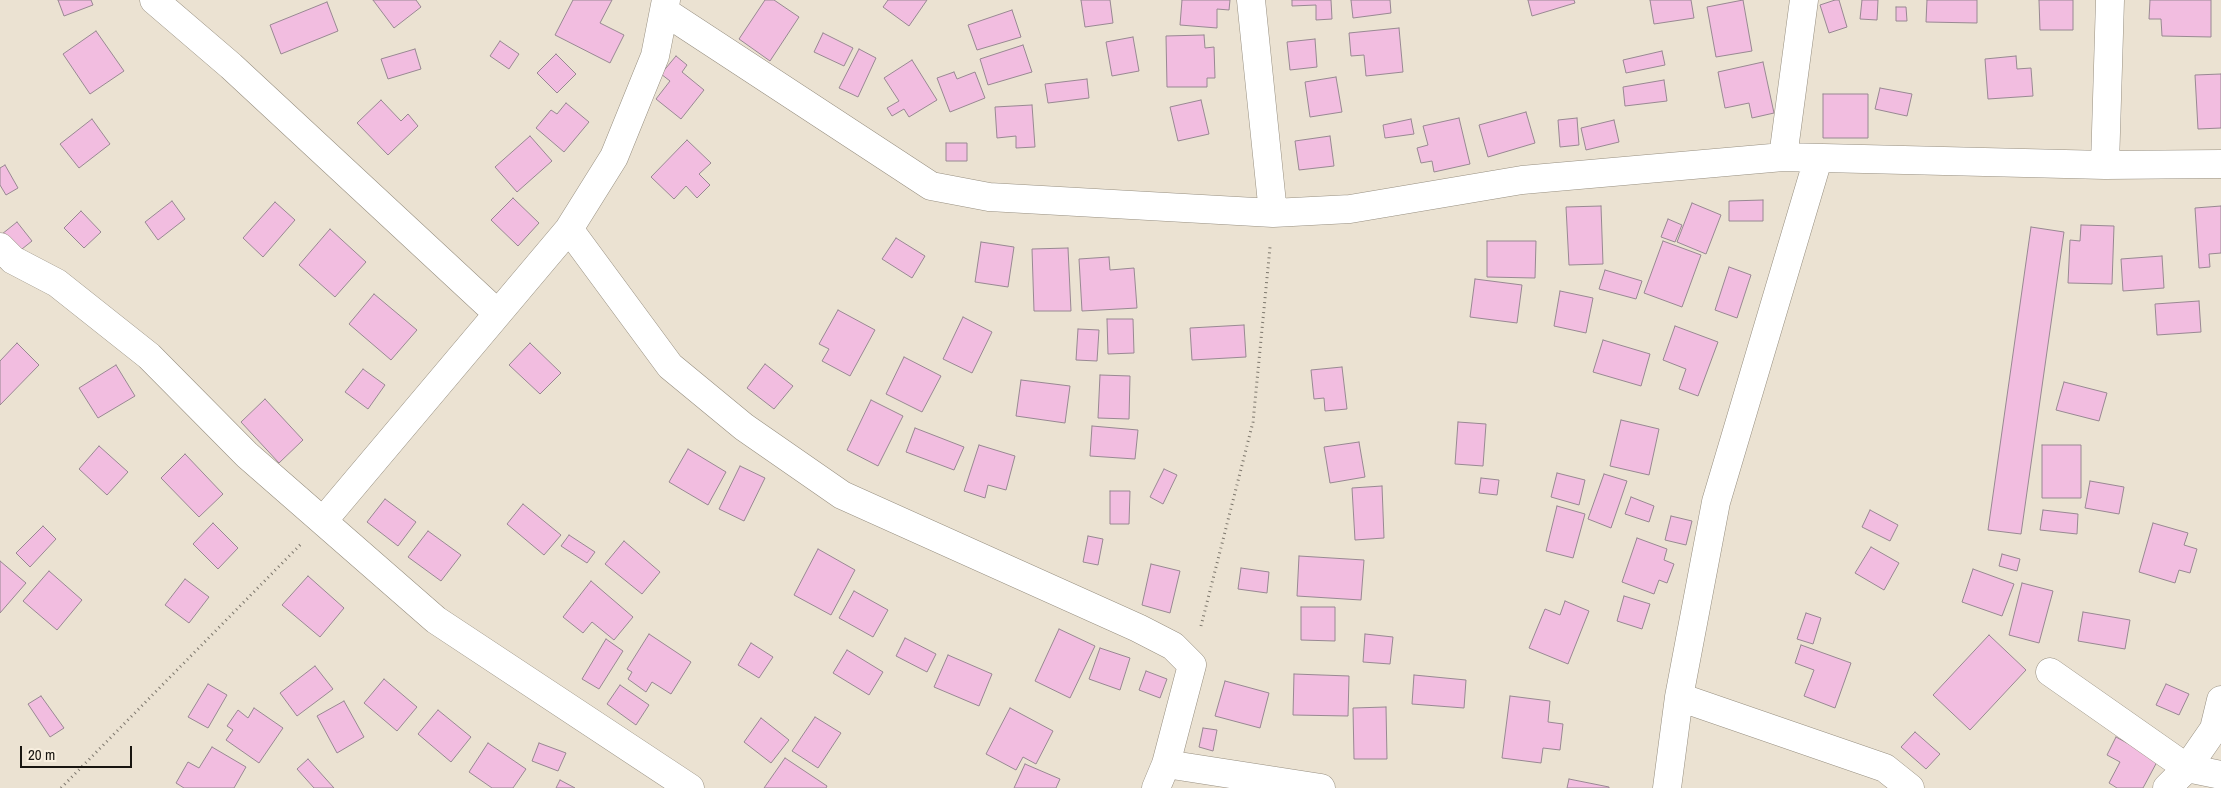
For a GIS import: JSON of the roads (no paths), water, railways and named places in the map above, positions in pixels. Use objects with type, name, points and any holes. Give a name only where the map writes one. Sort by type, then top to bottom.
[{"type":"street","points":[[154,0],[231,66],[497,313]]},
{"type":"street","points":[[1252,0],[1273,213]]},
{"type":"street","points":[[1783,157],[1804,0]]},
{"type":"street","points":[[2105,165],[2110,0]]},
{"type":"street","points":[[323,522],[569,229],[614,157],[655,56],[665,5],[931,186],[989,197],[1273,213],[1350,209],[1522,180],[1783,157],[2105,165],[2221,164]]},
{"type":"street","points":[[1667,788],[1679,697],[1716,502],[1818,159]]},
{"type":"street","points":[[569,229],[670,366],[744,427],[842,495],[1138,628],[1173,646],[1192,665],[1161,776],[1321,788]]},
{"type":"street","points":[[4,262],[57,283],[149,356],[247,455],[436,620],[690,788]]},
{"type":"street","points":[[2050,672],[2187,768],[2221,776]]},
{"type":"street","points":[[1679,697],[1885,768],[1910,788]]},
{"type":"street","points":[[2167,788],[2187,768],[2214,729],[2221,700]]}]
